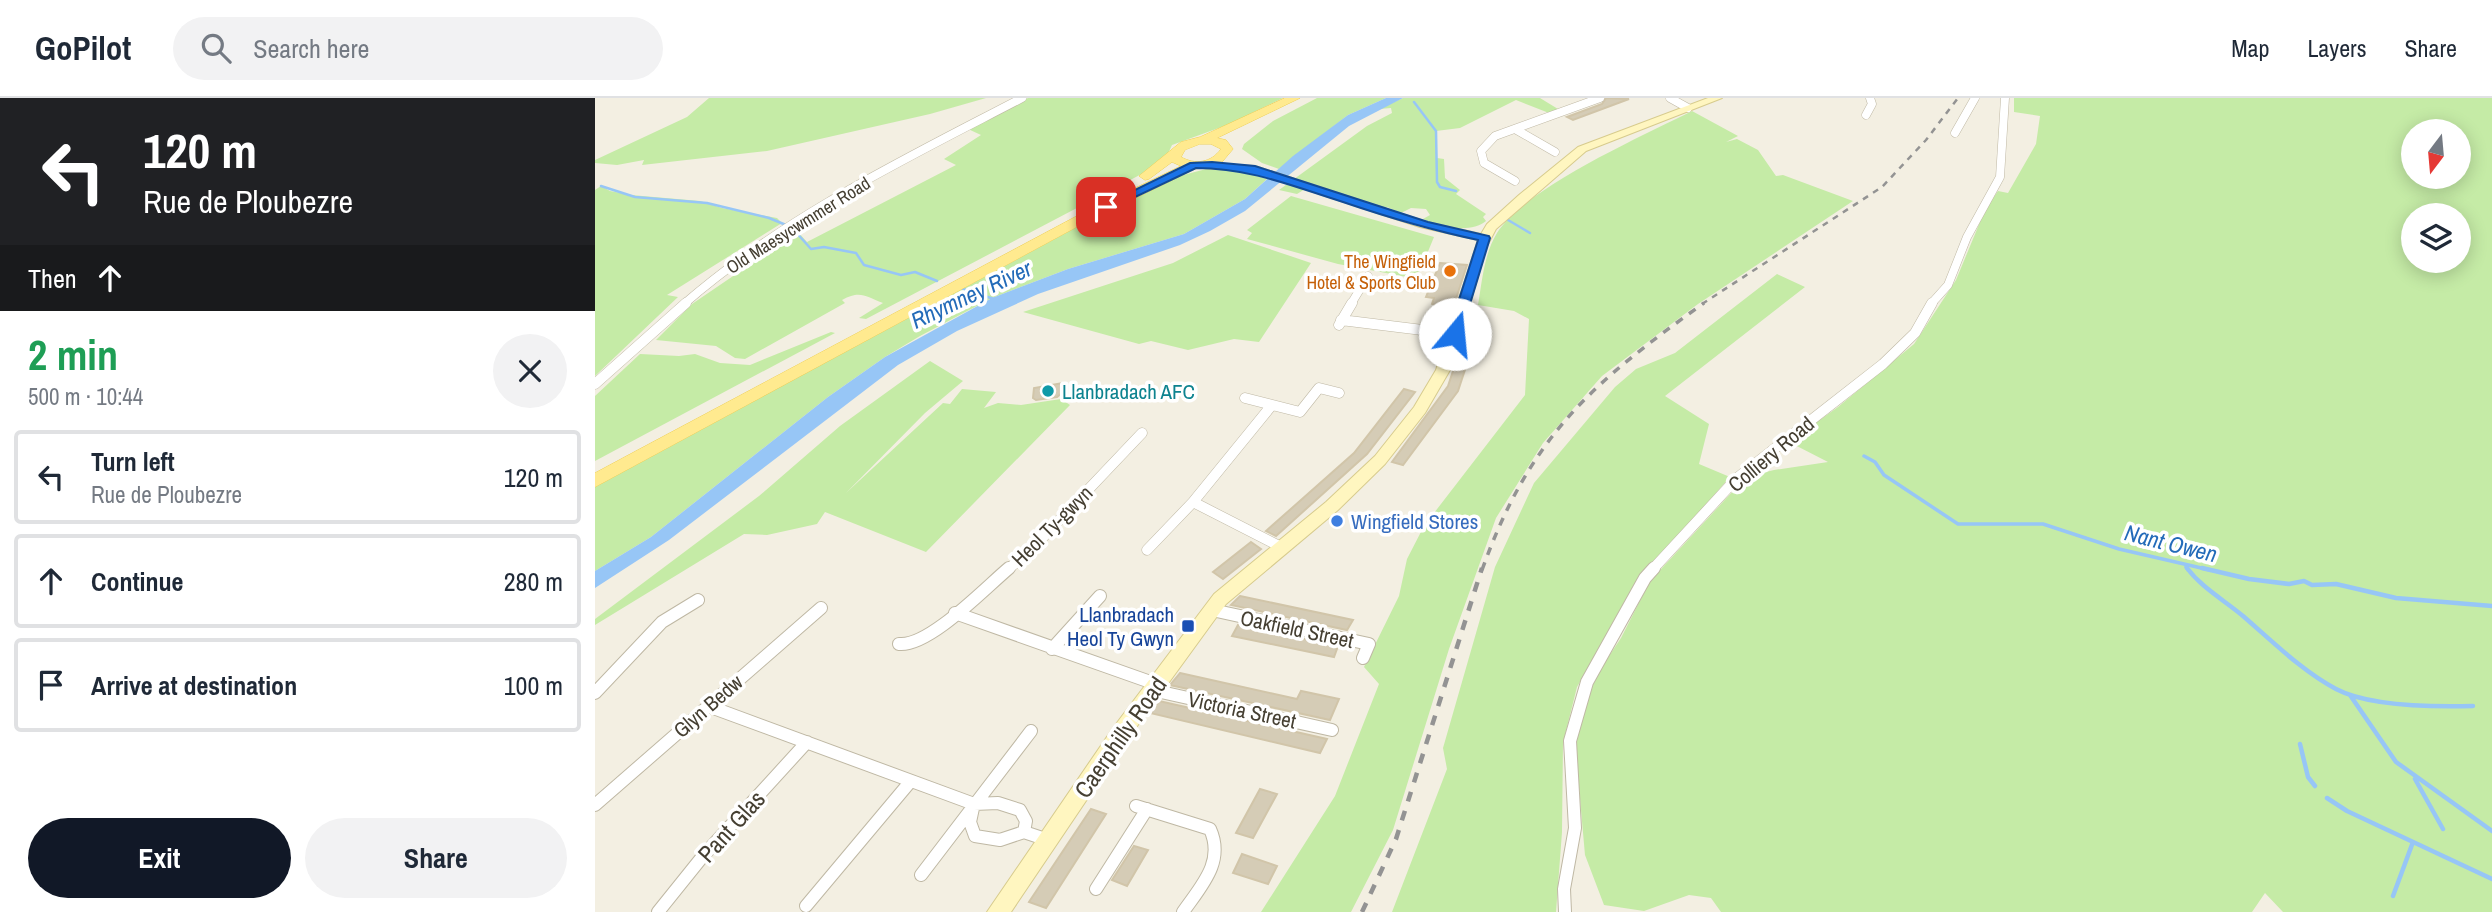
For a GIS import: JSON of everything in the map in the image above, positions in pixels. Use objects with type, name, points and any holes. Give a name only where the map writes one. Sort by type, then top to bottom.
[{"type":"main road","points":[[595,468],[1139,179],[1162,166],[1187,143],[1203,140],[1294,98]]},
{"type":"main road","points":[[595,481],[761,389],[1047,237],[1150,184],[1218,160],[1248,129],[1309,98]]},
{"type":"main road","points":[[1203,140],[1222,143],[1227,150]]},
{"type":"main road","points":[[1174,155],[1179,162],[1198,165]]},
{"type":"street","name":"Old Maesycwmmer Road","points":[[595,384],[686,302],[758,247],[851,190],[1022,98]]},
{"type":"street","points":[[1515,181],[1483,163],[1480,155],[1482,145],[1495,136],[1601,98]]},
{"type":"street","points":[[1669,98],[1690,107]]},
{"type":"street","points":[[1198,165],[1251,169],[1425,225],[1484,238],[1507,210],[1582,149],[1717,98]]},
{"type":"street","points":[[1866,115],[1872,104],[1870,98]]},
{"type":"street","points":[[1955,133],[1975,98]]},
{"type":"street","name":"Colliery Road","points":[[1565,912],[1564,889],[1575,828],[1570,741],[1587,682],[1645,578],[1737,478],[1891,357],[1915,333],[1934,299],[1948,285],[1967,237],[2000,177],[2005,98]]},
{"type":"street","points":[[1515,129],[1555,152]]},
{"type":"street","points":[[1227,150],[1251,169]]},
{"type":"street","name":"Caerphilly Road","points":[[998,912],[1154,687],[1212,610],[1233,586],[1332,506],[1398,439],[1438,382],[1484,238]]},
{"type":"street","points":[[1368,276],[1340,322],[1455,334]]},
{"type":"street","points":[[1245,398],[1300,412],[1319,388],[1339,393]]},
{"type":"street","points":[[1147,550],[1193,502],[1272,405]]},
{"type":"street","name":"Heol Ty-gwyn","points":[[899,644],[917,643],[1038,544],[1142,433]]},
{"type":"street","points":[[1193,502],[1281,547]]},
{"type":"street","points":[[1052,649],[1100,596]]},
{"type":"street","points":[[595,693],[662,622],[698,600]]},
{"type":"street","name":"Glyn Bedw","points":[[595,805],[821,608]]},
{"type":"street","name":"Oakfield Street","points":[[1212,610],[1369,644],[1363,657]]},
{"type":"street","points":[[955,613],[1154,687]]},
{"type":"street","name":"Victoria Street","points":[[1154,687],[1332,730]]},
{"type":"street","points":[[708,706],[974,804],[998,803],[1020,810],[1026,821],[1024,832]]},
{"type":"street","points":[[921,875],[1031,731]]},
{"type":"street","name":"Pant Glas","points":[[658,912],[703,856],[807,743]]},
{"type":"street","points":[[806,906],[910,782]]},
{"type":"street","points":[[974,804],[971,822],[975,836],[992,842],[1009,840],[1024,832],[1048,840]]},
{"type":"street","points":[[1096,889],[1142,808],[1210,829],[1217,839],[1215,863],[1183,912]]},
{"type":"green space","points":[[709,98],[986,98],[930,114],[767,151],[642,165],[644,160],[617,165],[595,163],[595,160],[687,117]]},
{"type":"green space","points":[[1028,98],[1283,98],[1227,125],[1172,145],[1165,160],[1153,168],[866,319],[859,318],[883,303],[863,295],[853,295],[842,300],[845,303],[745,359],[735,358],[716,346],[656,340],[692,304],[798,232],[807,242],[956,165],[944,159],[981,135],[968,129]]},
{"type":"green space","points":[[1317,98],[1386,98],[1348,115],[1279,169],[1262,163],[1242,149],[1244,144],[1273,121]]},
{"type":"green space","points":[[1403,98],[1540,98],[1558,109],[1549,113],[1516,100],[1460,128],[1436,131],[1437,158],[1444,159],[1445,178],[1460,190],[1456,194],[1486,214],[1483,217],[1486,221],[1480,225],[1455,228],[1437,225],[1423,219],[1430,215],[1426,209],[1411,208],[1401,213],[1313,184],[1297,194],[1279,190],[1367,126],[1392,113],[1391,108],[1379,109]]},
{"type":"green space","points":[[2014,98],[2492,98],[2492,912],[2283,912],[2265,893],[2252,912],[1721,912],[1711,898],[1689,895],[1644,911],[1604,905],[1585,855],[1575,742],[1591,683],[1621,638],[1650,581],[1746,477],[1828,462],[1789,442],[1838,407],[1914,344],[1956,280],[1985,210],[1998,191],[2008,193],[2036,144],[2040,116],[2014,112]]},
{"type":"green space","points":[[1692,111],[1738,136],[1726,142],[1737,139],[1758,150],[1776,176],[1783,175],[1853,201],[1698,304],[1602,376],[1543,443],[1496,518],[1449,649],[1393,830],[1351,912],[1261,912],[1335,796],[1379,684],[1364,667],[1399,596],[1407,559],[1424,526],[1525,395],[1529,319],[1514,311],[1478,305],[1486,259],[1497,233],[1533,198],[1559,181],[1616,148]]},
{"type":"green space","points":[[1210,168],[1245,172],[1267,179],[1245,199],[1184,234],[1068,269],[992,298],[920,336],[828,397],[651,537],[595,571],[595,487],[1149,188],[1168,179]]},
{"type":"green space","points":[[601,186],[610,191],[631,195],[700,201],[777,218],[782,223],[667,295],[678,297],[595,376],[595,190]]},
{"type":"green space","points":[[1291,196],[1434,237],[1420,271],[1407,277],[1338,264],[1247,239],[1252,233],[1247,230]]},
{"type":"green space","points":[[1228,235],[1311,263],[1259,342],[1234,339],[1188,350],[1151,341],[1139,344],[1023,312],[1173,263]]},
{"type":"green space","points":[[1777,274],[1805,287],[1665,396],[1709,424],[1699,464],[1730,477],[1641,578],[1577,687],[1563,743],[1562,832],[1556,912],[1392,912],[1447,769],[1443,748],[1495,567],[1534,483],[1615,387],[1636,369],[1675,353]]},
{"type":"green space","points":[[831,332],[835,333],[595,461],[595,396],[640,354],[695,354],[720,363],[750,365]]},
{"type":"green space","points":[[930,361],[963,381],[925,413],[846,493],[943,403],[950,404],[962,389],[996,392],[984,408],[998,403],[1021,405],[1061,399],[1070,405],[926,552],[825,512],[817,524],[767,535],[744,534],[595,625],[595,619],[759,496],[840,426]]},
{"type":"water","points":[[1386,98],[1403,98],[1349,126],[1245,211],[1210,231],[1180,245],[1038,294],[957,331],[898,365],[669,540],[595,588],[595,571],[651,537],[828,397],[885,357],[992,298],[1068,269],[1184,234],[1245,199],[1293,156],[1348,115]]},
{"type":"building","points":[[1606,98],[1629,99],[1573,120],[1567,117],[1602,104]]},
{"type":"building","points":[[1440,263],[1467,265],[1452,311],[1432,304],[1434,298],[1426,297]]},
{"type":"building","points":[[1471,317],[1482,318],[1458,391],[1403,465],[1392,462],[1448,386]]},
{"type":"building","name":"Llanbradach AFC","points":[[1063,383],[1062,393],[1057,397],[1036,400],[1033,398],[1034,388]]},
{"type":"building","points":[[1404,389],[1415,392],[1367,454],[1276,536],[1266,531],[1354,453]]},
{"type":"building","points":[[1251,542],[1261,549],[1223,579],[1213,572]]},
{"type":"building","points":[[1240,596],[1353,620],[1347,630],[1231,605]]},
{"type":"building","points":[[1238,625],[1338,646],[1334,657],[1232,636]]},
{"type":"building","points":[[1180,673],[1297,699],[1301,691],[1339,699],[1330,720],[1170,685]]},
{"type":"building","points":[[1159,701],[1327,739],[1320,753],[1150,713]]},
{"type":"building","points":[[1260,789],[1277,794],[1253,838],[1236,833]]},
{"type":"building","points":[[1091,809],[1106,814],[1046,908],[1029,902]]},
{"type":"building","points":[[1134,846],[1148,850],[1127,886],[1112,880]]},
{"type":"building","points":[[1242,854],[1277,866],[1268,884],[1233,873]]},
{"type":"waterway","name":"Nant Owen","points":[[1414,102],[1436,131],[1437,182],[1440,187],[1456,191]]},
{"type":"waterway","points":[[601,186],[635,197],[707,203],[769,218],[786,225]]},
{"type":"waterway","name":"Nant Owen","points":[[1508,220],[1530,233]]},
{"type":"waterway","points":[[794,230],[811,249],[824,247],[856,253],[864,265],[901,275],[915,272],[937,281]]},
{"type":"waterway","name":"Rhymney River","points":[[963,289],[994,299]]},
{"type":"waterway","name":"Nant Owen","points":[[1864,456],[1875,462],[1884,475],[1958,524],[2043,524],[2119,549],[2210,570]]},
{"type":"waterway","points":[[2187,568],[2206,588],[2311,674],[2350,695]]},
{"type":"waterway","name":"Nant Owen","points":[[2202,568],[2249,579],[2289,584],[2304,581],[2312,585],[2336,584],[2396,598],[2492,606]]},
{"type":"waterway","points":[[2350,695],[2384,703],[2473,706]]},
{"type":"waterway","points":[[2350,695],[2396,762],[2492,831]]},
{"type":"waterway","points":[[2300,744],[2308,777],[2315,786]]},
{"type":"waterway","points":[[2415,779],[2443,829]]},
{"type":"waterway","points":[[2327,798],[2347,811],[2492,879]]},
{"type":"waterway","points":[[2393,896],[2413,842]]},
{"type":"railway","points":[[1702,304],[1882,187],[1926,140],[1958,98]]},
{"type":"railway","points":[[1482,570],[1521,483],[1569,416],[1629,360],[1704,303]]},
{"type":"railway","points":[[1362,912],[1396,839],[1482,568]]},
{"type":"place","name":"The Wingfield Hotel & Sports Club","points":[[1450,271]]},
{"type":"place","name":"Llanbradach AFC","points":[[1048,391]]},
{"type":"place","name":"Wingfield Stores","points":[[1337,521]]},
{"type":"place","name":"Llanbradach Heol Ty Gwyn","points":[[1188,626]]},
{"type":"route","points":[[1106,207],[1194,165],[1212,165],[1251,169],[1425,225],[1484,238],[1455,334]]}]
